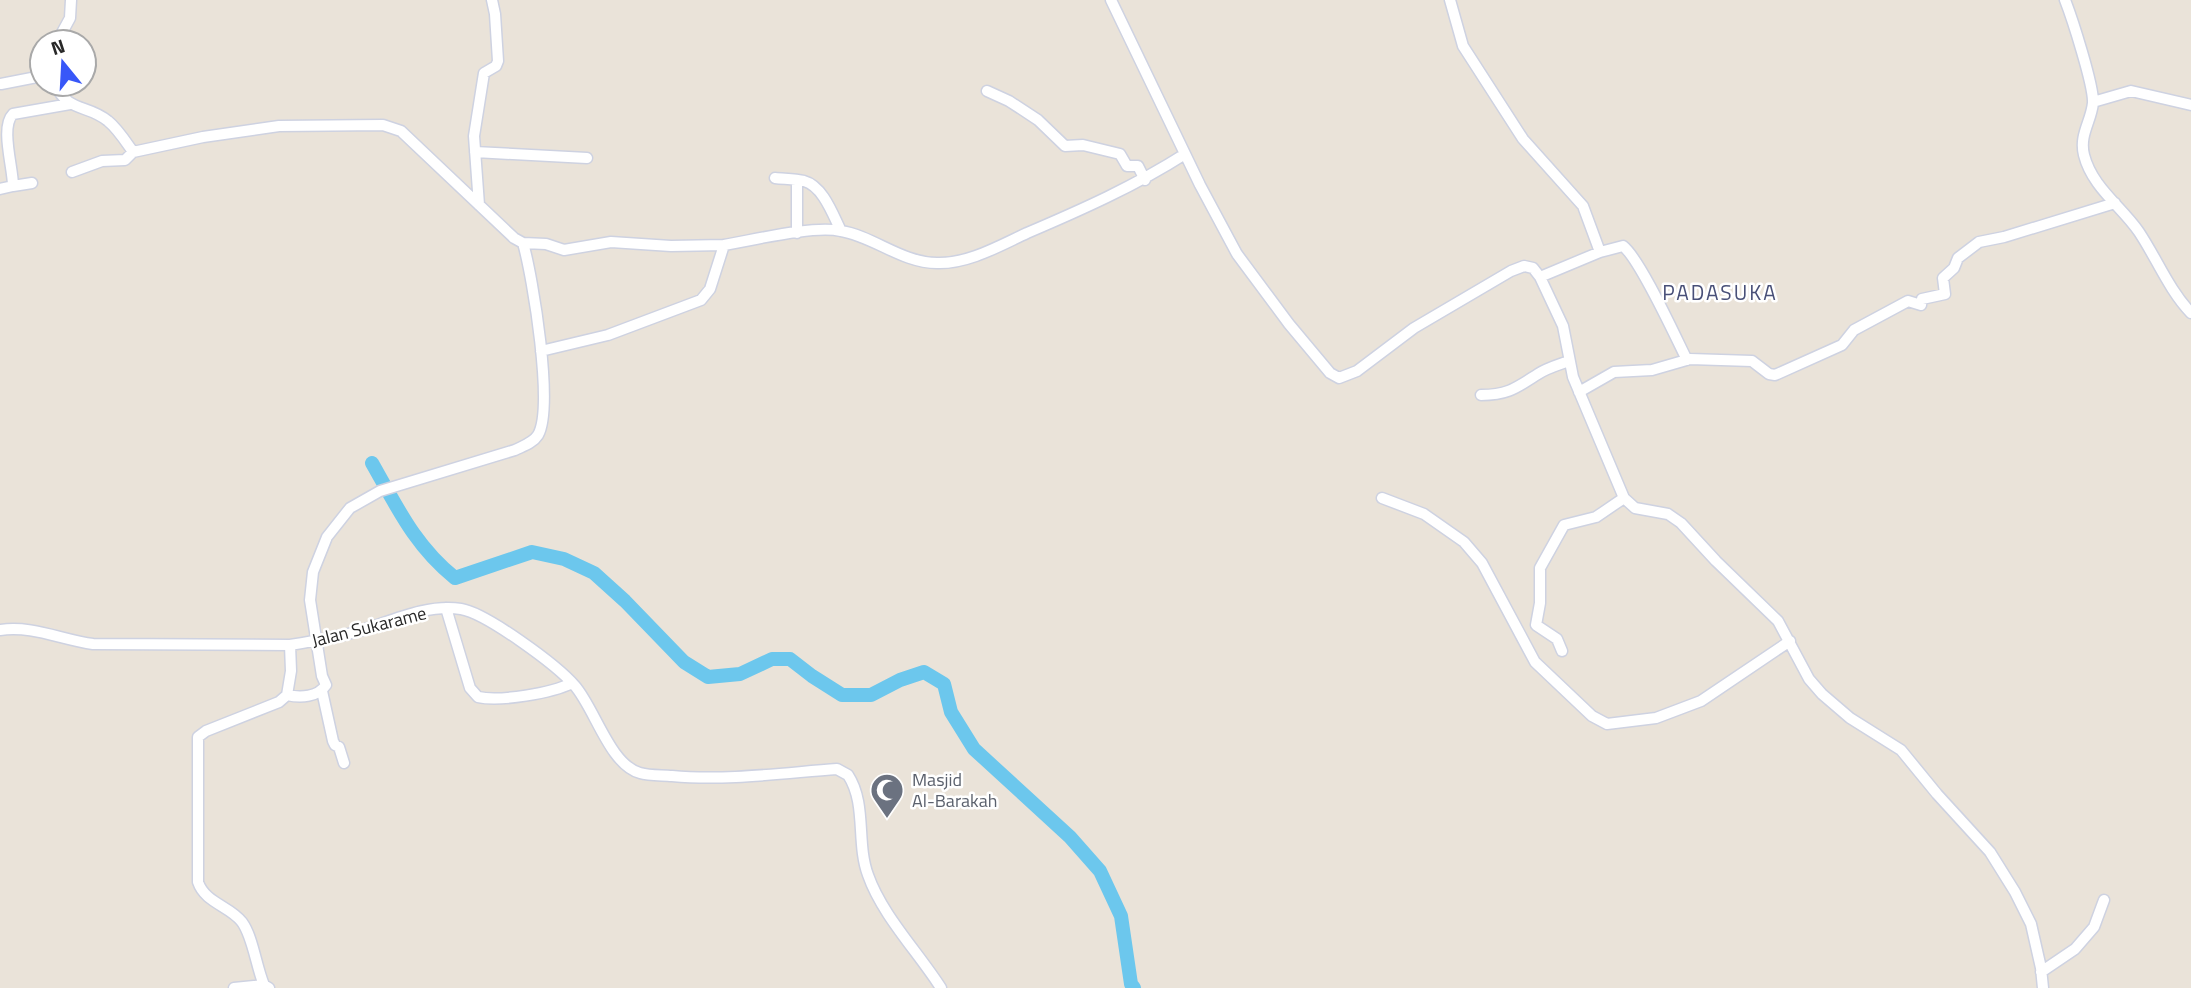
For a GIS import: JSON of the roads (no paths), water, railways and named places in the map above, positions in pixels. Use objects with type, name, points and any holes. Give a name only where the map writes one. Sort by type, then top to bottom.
[{"type":"street","points":[[65,28],[70,18],[71,0]]},
{"type":"street","points":[[479,205],[475,124],[484,74],[498,63],[492,0]]},
{"type":"street","points":[[1111,0],[1185,154],[1237,254],[1297,335],[1330,373],[1339,377],[1357,371],[1414,328],[1511,271],[1529,266],[1540,277],[1563,326],[1569,361],[1579,392],[1624,498],[1635,508],[1668,514],[1681,523],[1778,621],[1809,678],[1822,694],[1850,718],[1901,750],[1990,852],[2031,924],[2043,988]]},
{"type":"street","points":[[2065,0],[2075,27],[2093,102],[2082,137],[2084,153],[2094,180],[2138,231],[2161,271],[2191,313]]},
{"type":"street","points":[[1448,1],[1466,50],[1523,139],[1583,206],[1600,252]]},
{"type":"street","points":[[1,84],[28,79]]},
{"type":"street","points":[[987,90],[1038,120],[1065,146],[1089,146],[1120,154],[1127,166],[1138,166],[1145,180]]},
{"type":"street","points":[[2093,102],[2131,91],[2191,106]]},
{"type":"street","points":[[66,98],[70,104],[109,121],[133,152]]},
{"type":"street","points":[[13,186],[5,132],[8,118],[13,114],[70,104]]},
{"type":"street","points":[[72,172],[102,161],[125,160],[133,152],[203,137],[279,126],[383,125],[401,131],[523,243],[546,244],[564,250],[611,242],[671,247],[724,245],[816,230],[841,230],[909,258],[949,263],[981,254],[1145,180],[1185,154]]},
{"type":"street","points":[[475,152],[587,158]]},
{"type":"street","points":[[775,178],[811,184],[820,192],[841,230]]},
{"type":"street","points":[[797,180],[797,233]]},
{"type":"street","points":[[0,189],[32,183]]},
{"type":"street","points":[[1579,392],[1617,371],[1652,370],[1687,360],[1752,360],[1771,375],[1775,375],[1842,345],[1854,330],[1906,302],[1921,302],[1945,294],[1943,278],[1954,268],[1958,258],[1979,242],[2115,203]]},
{"type":"street","points":[[287,695],[299,698],[322,691],[326,685],[310,600],[313,572],[327,537],[350,508],[380,491],[515,450],[534,441],[539,433],[542,424],[541,351],[523,243]]},
{"type":"street","points":[[541,351],[608,335],[701,300],[710,289],[724,245]]},
{"type":"street","points":[[1540,277],[1621,246],[1629,251],[1687,360]]},
{"type":"street","points":[[1481,395],[1503,394],[1517,389],[1538,374],[1569,361]]},
{"type":"street","points":[[1382,498],[1424,514],[1464,542],[1482,563],[1535,662],[1592,716],[1607,724],[1656,718],[1701,701],[1790,641]]},
{"type":"street","points":[[1562,651],[1557,639],[1537,626],[1540,568],[1564,525],[1596,517],[1624,498]]},
{"type":"street","points":[[446,608],[470,688],[478,697],[524,695],[564,687],[572,682]]},
{"type":"street","name":"Jalan Sukarame","points":[[0,630],[33,629],[71,641],[93,644],[290,645],[317,641],[404,616],[446,608],[472,611],[520,641],[572,682],[622,763],[641,774],[695,778],[837,769],[848,775],[857,796],[862,855],[878,898],[941,988]]},
{"type":"street","points":[[234,988],[267,986],[255,963],[249,934],[243,923],[204,894],[198,882],[198,742],[200,734],[279,702],[287,695],[291,671],[290,645]]},
{"type":"street","points":[[322,691],[333,741],[335,746],[339,747],[344,763]]},
{"type":"street","points":[[2041,972],[2075,949],[2094,928],[2104,900]]},
{"type":"waterway","points":[[372,463],[418,539],[455,578],[532,552],[564,559],[594,573],[684,662],[708,677],[740,674],[772,659],[790,659],[842,695],[871,695],[900,680],[924,672],[944,684],[951,712],[974,749],[1070,837],[1100,871],[1121,916],[1131,984],[1134,988]]},
{"type":"place","name":"Masjid Al-Barakah","points":[[887,820]]},
{"type":"district","name":"PADASUKA","points":[[1720,293]]}]
